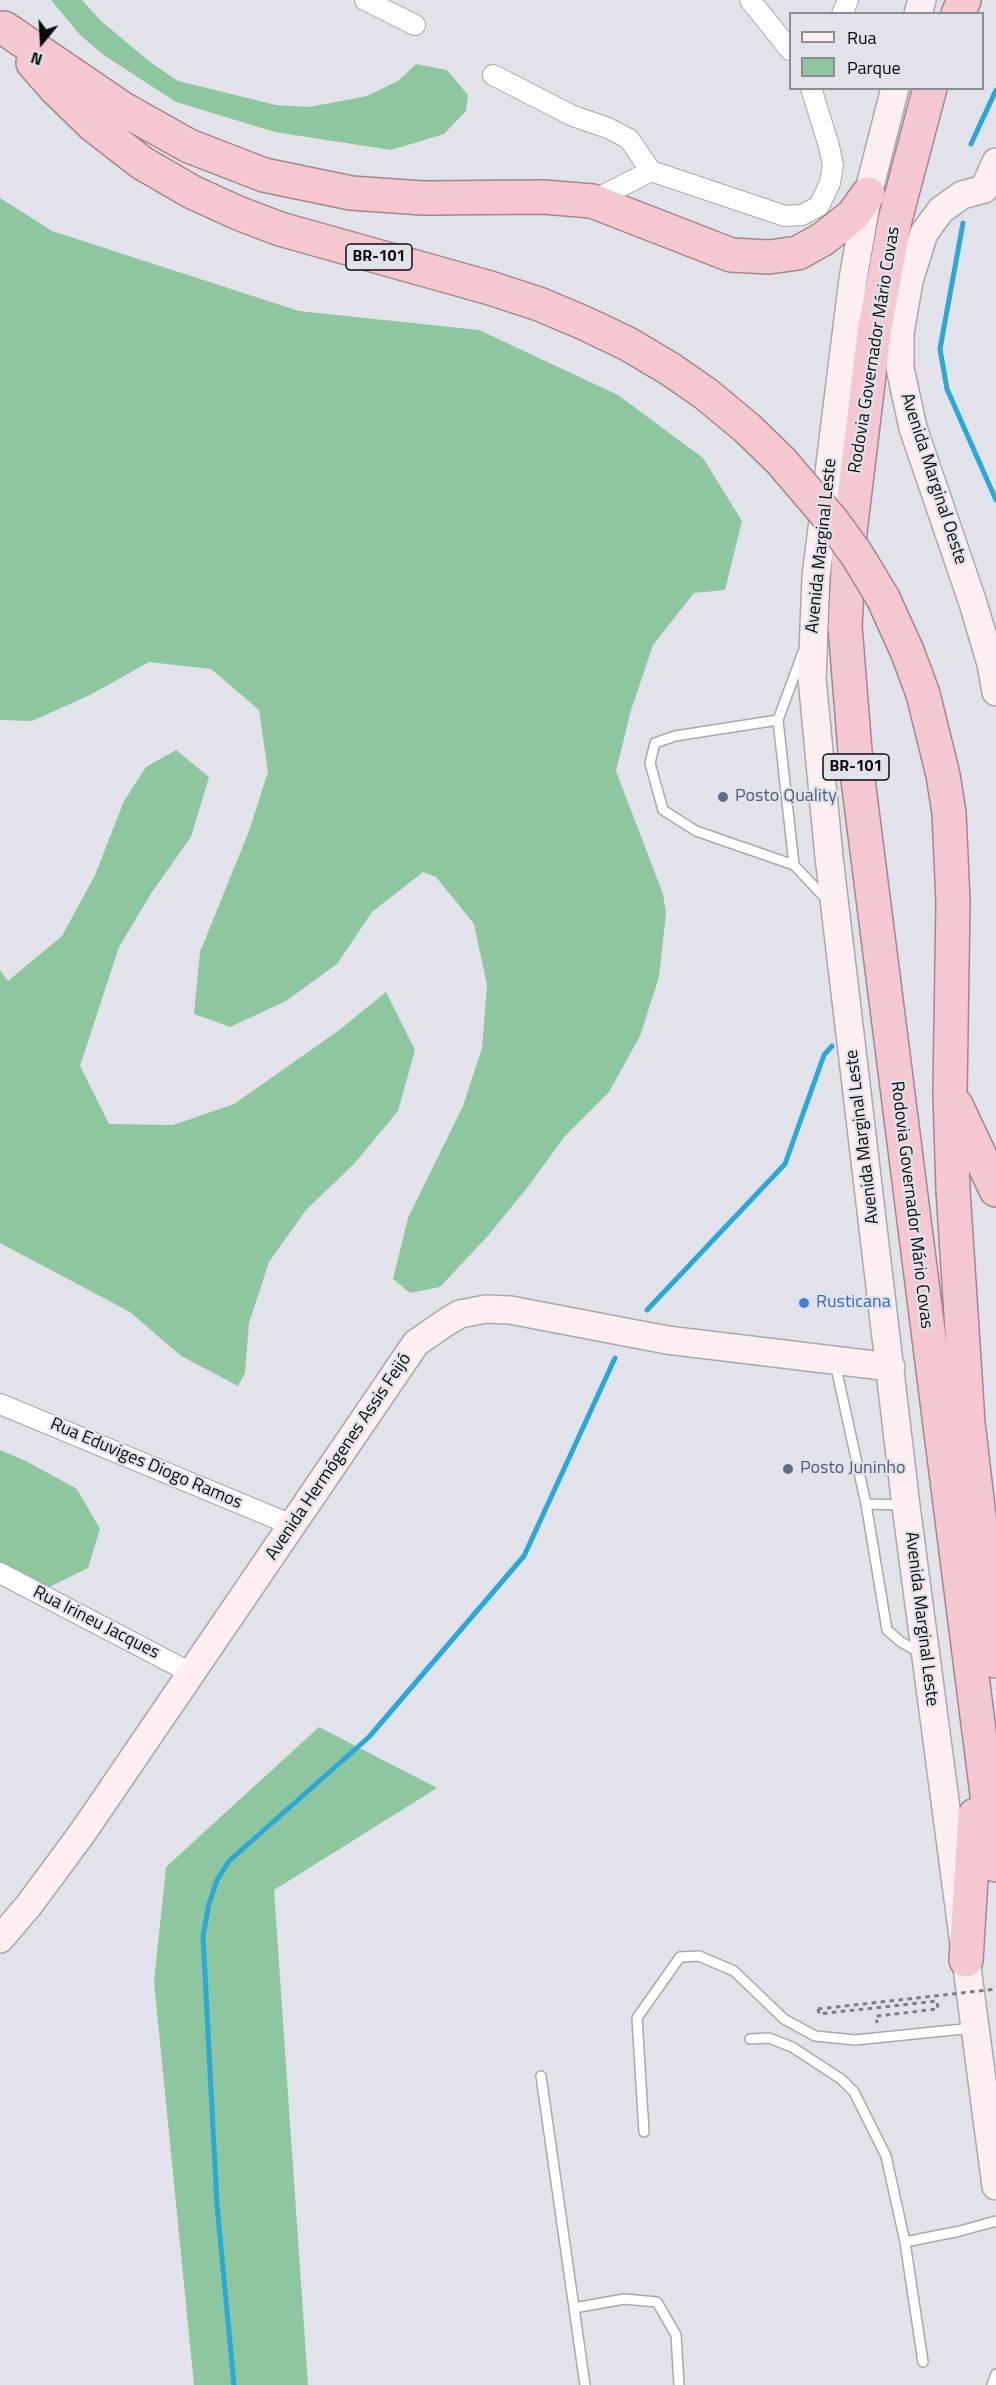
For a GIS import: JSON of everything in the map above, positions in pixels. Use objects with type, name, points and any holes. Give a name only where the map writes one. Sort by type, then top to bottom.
[{"type":"highway","points":[[2,25],[123,109],[189,146],[264,175],[361,194],[423,198],[543,197],[592,201],[731,255],[769,257],[798,253],[823,239],[853,215],[868,194]]},
{"type":"highway","name":"Rodovia Governador Mário Covas","points":[[2,25],[54,87],[93,125],[142,163],[192,192],[280,229],[539,304],[628,344],[670,369],[706,394],[747,428],[780,461],[833,522],[883,598],[923,694],[944,775],[952,858],[950,1093],[953,1190],[968,1423],[996,1661]]},
{"type":"highway","name":"Rodovia Governador Mário Covas","points":[[929,90],[895,220],[874,333],[850,531],[845,627],[856,764],[996,1865]]},
{"type":"highway","points":[[950,1093],[996,1190]]},
{"type":"highway","points":[[966,1960],[979,1736]]},
{"type":"main road","name":"Avenida Marginal Leste","points":[[894,90],[868,194],[853,279],[820,538],[813,625],[812,678],[835,909],[906,1506],[996,2186]]},
{"type":"main road","points":[[990,192],[996,162]]},
{"type":"main road","name":"Avenida Marginal Oeste","points":[[990,192],[962,195],[941,210],[924,233],[909,281],[903,312],[900,333],[900,368],[913,428],[973,603],[991,664],[996,692]]},
{"type":"main road","name":"Avenida Hermógenes Assis Feijó","points":[[0,1939],[29,1905],[83,1832],[193,1674],[291,1525],[416,1343],[460,1314],[486,1309],[510,1310],[667,1340],[891,1367]]},
{"type":"street","points":[[365,0],[415,25]]},
{"type":"street","points":[[750,0],[789,49]]},
{"type":"street","points":[[493,75],[573,116],[608,128],[629,139],[651,171],[785,216],[802,215],[819,207],[830,183],[833,165],[812,90]]},
{"type":"street","points":[[592,201],[651,171]]},
{"type":"street","name":"Rua Eduviges Diogo Ramos","points":[[0,1404],[291,1525]]},
{"type":"street","name":"Rua Irineu Jacques","points":[[0,1573],[193,1674]]},
{"type":"lane","points":[[794,865],[778,720],[813,625]]},
{"type":"lane","points":[[778,720],[675,736],[655,743],[650,763],[663,810],[696,831],[794,865],[835,909]]},
{"type":"lane","points":[[835,1361],[866,1504],[887,1630],[901,1642],[926,1655]]},
{"type":"lane","points":[[866,1504],[906,1506]]},
{"type":"lane","points":[[644,2132],[637,2018],[680,1957],[699,1956],[734,1971],[784,2019],[815,2036],[855,2040],[975,2028]]},
{"type":"lane","points":[[750,2039],[770,2038],[792,2047],[841,2079],[854,2092],[886,2156],[905,2242],[923,2362]]},
{"type":"lane","points":[[541,2076],[585,2385]]},
{"type":"lane","points":[[905,2242],[996,2221]]},
{"type":"lane","points":[[574,2308],[624,2299],[657,2302],[676,2335],[679,2385]]},
{"type":"lane","points":[[992,2385],[996,2374]]},
{"type":"path","points":[[878,2037],[876,2016],[938,2009],[937,2001],[819,2014],[818,2009],[996,1989]]},
{"type":"green space","points":[[51,0],[82,0],[101,21],[150,62],[178,81],[276,105],[309,107],[367,96],[398,81],[416,64],[447,70],[468,95],[466,111],[444,134],[391,150],[275,132],[176,102],[105,56],[80,35]]},
{"type":"green space","points":[[0,198],[52,231],[299,311],[479,330],[618,395],[703,458],[742,521],[725,590],[694,593],[653,645],[631,710],[616,771],[663,894],[666,913],[659,977],[640,1036],[609,1092],[565,1136],[486,1238],[440,1287],[410,1293],[393,1279],[408,1218],[463,1106],[482,1048],[487,985],[474,924],[436,877],[423,872],[372,912],[337,964],[286,1001],[230,1027],[194,1014],[200,952],[249,831],[268,772],[259,710],[211,669],[149,662],[90,695],[32,721],[0,720]]},
{"type":"green space","points":[[176,750],[209,777],[191,837],[152,892],[119,947],[80,1066],[109,1124],[173,1125],[234,1104],[338,1031],[386,992],[415,1050],[398,1111],[354,1164],[306,1210],[269,1262],[249,1323],[245,1373],[238,1386],[181,1356],[130,1312],[0,1243],[0,970],[8,981],[62,936],[95,875],[124,801],[146,767]]},
{"type":"green space","points":[[0,1450],[26,1461],[77,1489],[100,1529],[88,1568],[39,1592],[0,1577]]},
{"type":"green space","points":[[319,1727],[437,1788],[274,1890],[308,2385],[194,2385],[154,1982],[166,1867]]},
{"type":"waterway","points":[[971,144],[996,90]]},
{"type":"waterway","points":[[963,223],[940,349],[947,389],[996,500]]},
{"type":"waterway","points":[[647,1310],[785,1164],[824,1055],[832,1046]]},
{"type":"waterway","points":[[234,2385],[217,2205],[203,1936],[209,1904],[217,1880],[229,1861],[369,1737],[524,1556],[615,1358]]},
{"type":"place","name":"Posto Quality","points":[[723,797]]},
{"type":"place","name":"Rusticana","points":[[804,1303]]},
{"type":"place","name":"Posto Juninho","points":[[788,1469]]}]
